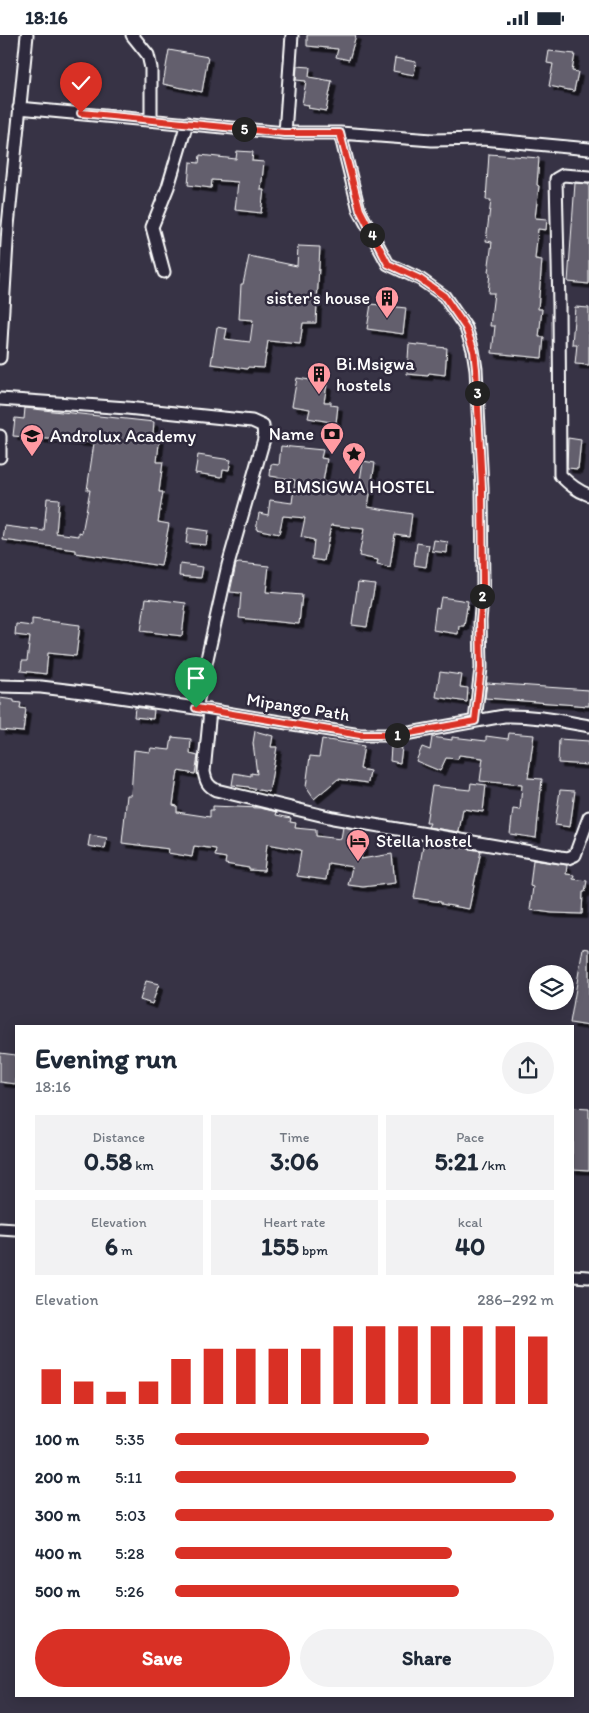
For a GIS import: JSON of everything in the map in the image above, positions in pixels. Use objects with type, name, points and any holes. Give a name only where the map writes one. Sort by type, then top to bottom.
[{"type":"street","points":[[0,358],[8,226],[27,35]]},
{"type":"street","points":[[132,35],[148,55],[150,62],[151,120]]},
{"type":"street","points":[[284,133],[292,35]]},
{"type":"street","points":[[19,108],[284,133],[340,133],[432,140],[483,139],[589,149]]},
{"type":"street","points":[[164,272],[152,227],[168,187],[187,123]]},
{"type":"street","points":[[340,133],[360,210],[388,264],[420,279],[444,296],[466,328],[474,351],[481,479],[483,585],[480,621],[481,668],[475,721]]},
{"type":"street","points":[[589,177],[563,175],[556,179],[560,475],[568,484],[580,492],[589,495]]},
{"type":"street","points":[[0,399],[127,408],[252,421],[263,426],[264,439],[228,565],[196,708]]},
{"type":"street","points":[[0,436],[0,457]]},
{"type":"street","name":"Mipango Path","points":[[0,686],[41,687],[196,708],[360,735],[399,735],[475,721],[522,716],[589,725]]},
{"type":"street","points":[[210,710],[204,772],[209,786],[216,790],[333,818],[568,858],[576,855],[589,817]]},
{"type":"street","points":[[0,1229],[15,1231]]},
{"type":"street","points":[[574,1276],[589,1277]]},
{"type":"building","points":[[307,35],[356,35],[349,60],[336,57],[338,49],[307,46]]},
{"type":"building","points":[[169,50],[208,57],[202,92],[163,84]]},
{"type":"building","points":[[549,51],[575,54],[572,71],[578,72],[574,91],[549,86],[553,64],[547,63]]},
{"type":"building","points":[[395,58],[416,62],[414,75],[393,71]]},
{"type":"building","points":[[297,66],[310,67],[309,77],[332,81],[326,111],[308,108],[309,105],[302,104],[306,81],[296,80]]},
{"type":"building","points":[[237,151],[253,152],[252,161],[264,162],[261,190],[264,190],[261,213],[235,210],[238,182],[212,180],[211,188],[188,185],[190,162],[199,163],[200,155],[236,159]]},
{"type":"building","points":[[489,154],[539,158],[537,185],[539,186],[535,218],[547,219],[546,230],[538,229],[535,259],[542,260],[538,309],[542,309],[539,337],[544,337],[542,358],[492,353],[495,326],[490,326],[494,293],[488,293],[490,273],[488,272],[492,242],[486,241],[491,200],[486,200]]},
{"type":"building","points":[[575,183],[589,184],[589,284],[568,282]]},
{"type":"building","points":[[298,246],[320,247],[316,323],[303,323],[300,344],[268,341],[264,368],[248,367],[247,369],[211,364],[217,327],[227,329],[225,339],[250,342],[253,320],[239,319],[241,284],[243,284],[249,256],[297,266]]},
{"type":"building","name":"sister's house","points":[[371,304],[406,308],[403,334],[367,329]]},
{"type":"building","points":[[575,307],[589,308],[589,365],[575,364],[577,344],[572,344]]},
{"type":"building","points":[[409,344],[447,348],[445,375],[429,373],[428,376],[407,374]]},
{"type":"building","points":[[297,378],[327,385],[324,402],[331,402],[331,405],[338,406],[336,423],[308,418],[310,409],[292,406]]},
{"type":"building","points":[[25,408],[154,422],[153,434],[160,435],[157,462],[163,462],[159,492],[163,492],[158,522],[169,524],[161,566],[76,553],[76,550],[3,540],[5,526],[44,531],[47,498],[59,499],[56,533],[79,536],[79,532],[82,533],[90,490],[87,490],[94,443],[13,436],[15,418],[24,419]]},
{"type":"building","points":[[568,438],[581,440],[578,469],[567,468]]},
{"type":"building","points":[[281,446],[323,450],[321,458],[327,459],[323,482],[359,487],[363,461],[375,463],[368,507],[412,514],[409,536],[395,534],[390,568],[377,565],[378,560],[359,556],[364,529],[331,525],[324,561],[312,559],[314,540],[301,537],[305,518],[283,516],[279,534],[256,529],[259,513],[268,515],[270,500],[292,503],[295,480],[270,476],[271,464],[279,465]]},
{"type":"building","points":[[198,455],[231,460],[229,470],[223,469],[222,477],[195,473]]},
{"type":"building","points":[[188,528],[208,531],[206,545],[186,543]]},
{"type":"building","points":[[434,540],[448,542],[447,553],[432,551]]},
{"type":"building","points":[[417,543],[429,545],[426,567],[414,565]]},
{"type":"building","points":[[180,564],[203,567],[201,578],[179,576]]},
{"type":"building","points":[[236,564],[269,566],[266,592],[302,595],[299,624],[239,618],[241,593],[230,592]]},
{"type":"building","points":[[358,582],[375,584],[367,627],[352,625]]},
{"type":"building","points":[[441,597],[468,601],[464,626],[459,626],[458,634],[433,630],[436,607],[439,608]]},
{"type":"building","points":[[146,598],[186,603],[182,636],[141,631]]},
{"type":"building","points":[[32,619],[80,625],[76,656],[48,653],[46,674],[21,671],[22,661],[27,661],[30,637],[15,635],[16,624],[32,626]]},
{"type":"building","points":[[184,660],[198,662],[194,683],[181,681]]},
{"type":"building","points":[[440,672],[462,675],[460,687],[468,688],[467,702],[436,697]]},
{"type":"building","points":[[487,683],[589,690],[589,706],[485,698]]},
{"type":"building","points":[[0,698],[14,700],[14,702],[21,703],[20,708],[26,709],[23,732],[0,730]]},
{"type":"building","points":[[135,707],[154,710],[153,719],[134,717]]},
{"type":"building","points":[[255,731],[273,736],[271,747],[277,747],[269,792],[232,785],[234,773],[251,776],[251,773],[257,774],[253,743]]},
{"type":"building","points":[[509,733],[534,735],[528,778],[542,779],[536,838],[510,834],[513,809],[520,810],[522,785],[480,781],[483,758],[459,755],[458,759],[446,758],[440,771],[416,761],[422,747],[430,750],[432,737],[452,740],[452,737],[486,741],[486,736],[508,739]]},
{"type":"building","points":[[172,737],[191,739],[190,754],[198,756],[195,774],[178,771],[173,805],[177,806],[177,812],[210,817],[210,810],[213,810],[213,806],[260,808],[277,812],[276,815],[291,818],[290,822],[296,823],[295,828],[316,830],[316,836],[341,839],[343,827],[360,830],[365,832],[361,859],[392,854],[395,883],[363,887],[348,885],[352,867],[328,863],[326,880],[297,876],[301,850],[267,844],[264,871],[249,870],[249,868],[225,864],[226,858],[215,856],[216,849],[194,846],[192,857],[168,853],[169,849],[122,843],[127,795],[131,795],[134,750],[150,752],[151,748],[170,750]]},
{"type":"building","points":[[322,739],[364,746],[360,769],[370,771],[368,783],[338,779],[314,799],[306,787],[310,756],[319,757]]},
{"type":"building","points":[[559,739],[589,741],[589,765],[558,763]]},
{"type":"building","points":[[391,747],[402,748],[400,763],[390,761]]},
{"type":"building","points":[[471,783],[486,785],[483,812],[463,809],[459,832],[428,827],[430,823],[426,823],[432,786],[470,790]]},
{"type":"building","points":[[560,790],[575,791],[570,827],[555,825]]},
{"type":"building","points":[[90,835],[107,838],[105,849],[88,846]]},
{"type":"building","points":[[424,841],[481,851],[469,909],[414,898]]},
{"type":"building","points":[[533,860],[567,865],[566,874],[574,875],[573,879],[587,881],[585,892],[583,892],[582,914],[530,910],[533,887],[530,886]]},
{"type":"building","points":[[583,948],[589,949],[589,1026],[570,1023],[572,1010],[574,1010]]},
{"type":"building","points":[[146,981],[159,984],[152,1004],[140,1000]]},
{"type":"building","points":[[0,1053],[15,1055],[15,1084],[0,1082]]},
{"type":"building","points":[[574,1108],[589,1109],[589,1170],[574,1169]]},
{"type":"place","name":"sister's house","points":[[387,319]]},
{"type":"place","name":"Bi.Msigwa hostels","points":[[319,395]]},
{"type":"place","name":"Name","points":[[332,455]]},
{"type":"place","name":"Androlux Academy","points":[[32,457]]},
{"type":"place","name":"BI.MSIGWA HOSTEL","points":[[354,475]]},
{"type":"place","name":"Stella hostel","points":[[358,862]]},
{"type":"route","points":[[81,113],[284,133],[340,133],[360,210],[388,264],[420,279],[444,296],[466,328],[474,351],[482,488],[483,585],[480,621],[481,668],[475,721],[399,735],[360,735],[196,708]]}]
